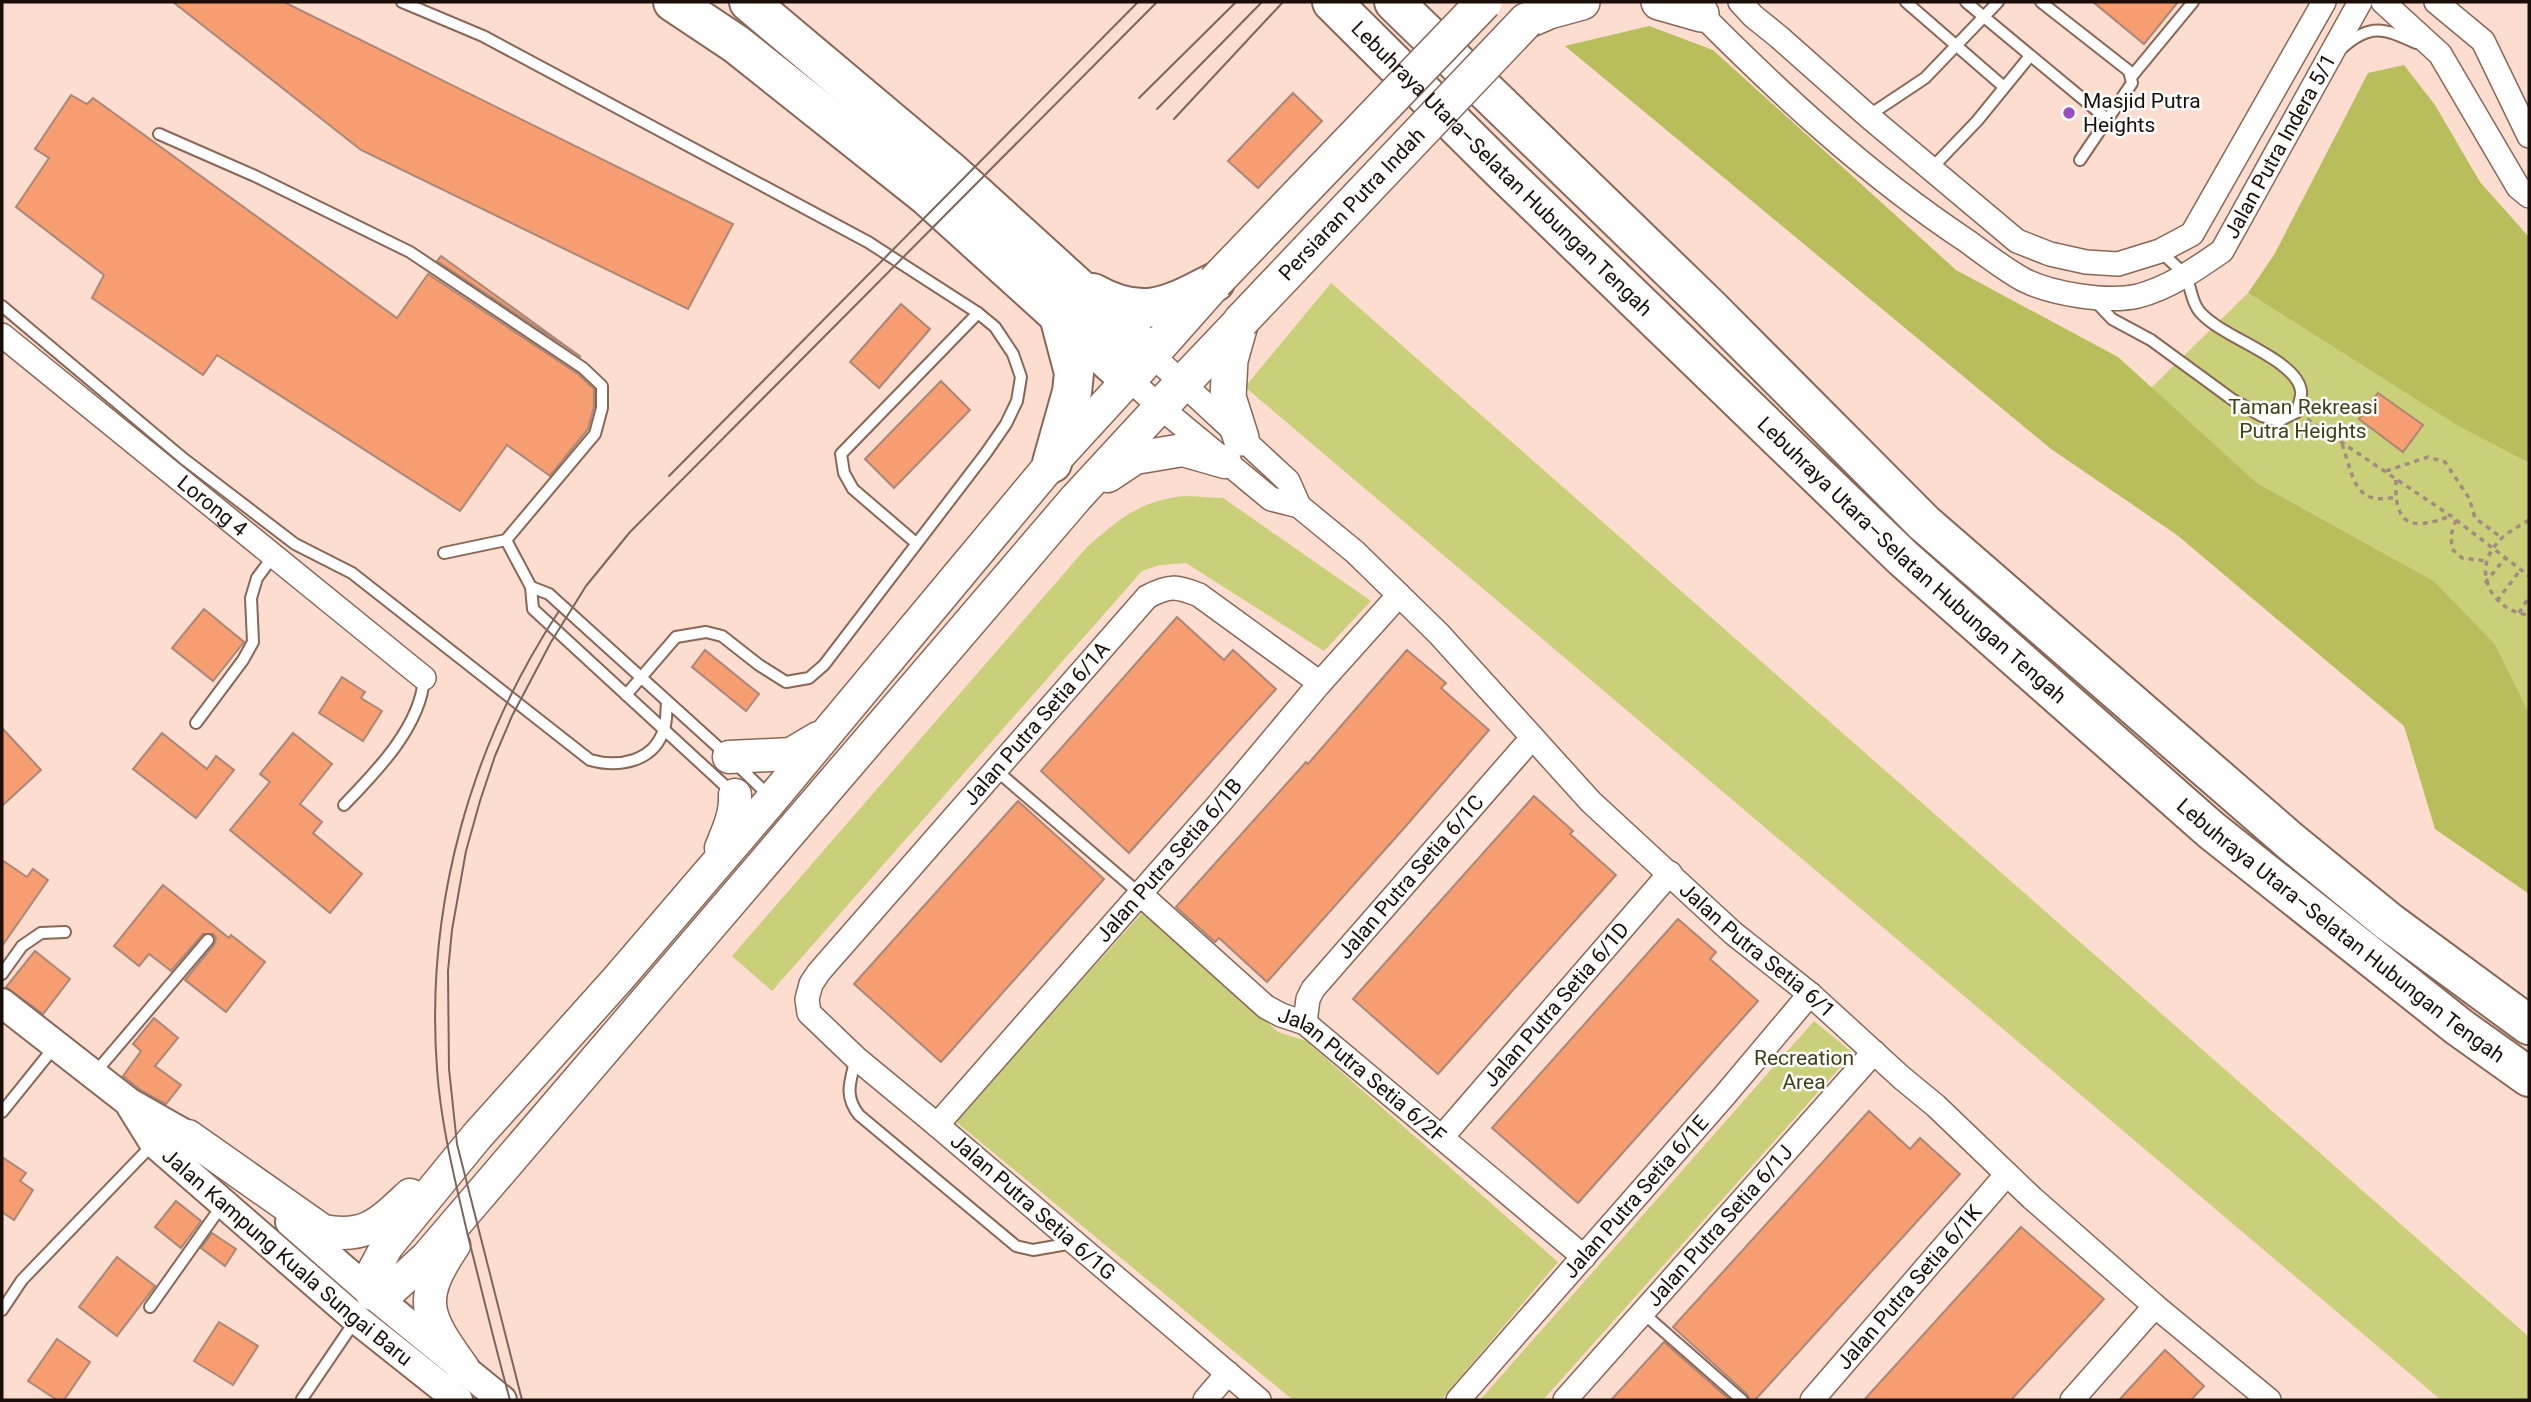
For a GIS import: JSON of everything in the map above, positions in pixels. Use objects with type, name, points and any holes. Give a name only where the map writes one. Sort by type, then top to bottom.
[{"type":"highway","points":[[673,2],[736,44],[927,196],[1068,300],[1132,308],[1166,305],[1216,282]]},
{"type":"highway","points":[[749,2],[950,171],[1068,300],[1140,366]]},
{"type":"highway","name":"Lebuhraya Utara–Selatan Hubungan Tengah","points":[[1332,2],[1498,167],[1903,558],[2211,830],[2459,1027],[2529,1077]]},
{"type":"highway","name":"Lebuhraya Utara–Selatan Hubungan Tengah","points":[[1394,2],[1710,309],[1924,523],[2290,841],[2389,922],[2529,1025]]},
{"type":"highway","points":[[1052,463],[1072,392],[1074,373],[1068,300]]},
{"type":"main road","name":"Persiaran Putra Indah","points":[[1140,366],[1178,321],[1484,2]]},
{"type":"main road","points":[[1535,12],[1582,2]]},
{"type":"main road","points":[[1659,2],[1694,8]]},
{"type":"main road","name":"Persiaran Putra Indah","points":[[1172,395],[1535,12]]},
{"type":"main road","points":[[1076,498],[1135,458],[1183,450],[1233,450],[1227,397],[1230,360],[1241,321]]},
{"type":"main road","points":[[364,1306],[373,1272],[387,1246],[477,1136],[617,980],[768,804],[1052,463],[1140,366]]},
{"type":"main road","points":[[364,1306],[393,1289],[427,1257],[1076,498],[1172,395]]},
{"type":"main road","points":[[729,757],[791,754],[827,733]]},
{"type":"main road","points":[[712,869],[731,825],[736,806],[735,795]]},
{"type":"main road","points":[[768,804],[821,797]]},
{"type":"main road","points":[[766,863],[771,832],[768,804]]},
{"type":"main road","points":[[188,1136],[323,1231],[342,1234],[360,1233],[384,1220],[477,1136]]},
{"type":"main road","points":[[463,1368],[439,1334],[429,1305],[431,1286],[446,1257],[515,1154]]},
{"type":"street","name":"Jalan Putra Indera 5/1","points":[[1740,2],[1930,170],[2017,241],[2050,254],[2086,262],[2118,264],[2160,251],[2192,234],[2324,2]]},
{"type":"street","name":"Jalan Putra Indera 5/1","points":[[1694,8],[1807,117],[1929,216],[2024,280],[2057,292],[2091,297],[2137,296],[2186,277],[2222,251],[2360,2]]},
{"type":"street","points":[[2383,2],[2441,54],[2518,187],[2529,196]]},
{"type":"street","points":[[2436,2],[2483,41],[2529,136]]},
{"type":"street","name":"Lorong 4","points":[[2,335],[424,678]]},
{"type":"street","points":[[1140,366],[1233,450]]},
{"type":"street","points":[[1140,366],[1233,450]]},
{"type":"street","name":"Jalan Putra Setia 6/1","points":[[1233,450],[1288,481],[1299,506],[1355,552],[1439,634],[1591,802],[1733,933],[1810,994],[2155,1306],[2269,1400]]},
{"type":"street","name":"Jalan Putra Setia 6/1A","points":[[809,1013],[807,999],[819,972],[1147,597],[1166,587],[1182,588],[1199,595],[1320,683]]},
{"type":"street","name":"Jalan Putra Setia 6/1B","points":[[937,1125],[1399,595]]},
{"type":"street","name":"Jalan Putra Setia 6/1C","points":[[1305,1023],[1308,999],[1313,989],[1532,738]]},
{"type":"street","name":"Jalan Putra Setia 6/1D","points":[[1442,1137],[1670,873]]},
{"type":"street","name":"Jalan Putra Setia 6/2F","points":[[1139,893],[1266,1007],[1305,1023],[1584,1257]]},
{"type":"street","name":"Jalan Putra Setia 6/1E","points":[[1458,1400],[1810,994]]},
{"type":"street","name":"Jalan Kampung Kuala Sungai Baru","points":[[2,1003],[130,1103],[188,1136],[338,1262],[364,1306],[458,1400]]},
{"type":"street","name":"Jalan Putra Setia 6/1G","points":[[809,1013],[856,1058],[1259,1400]]},
{"type":"street","name":"Jalan Putra Setia 6/1J","points":[[1565,1400],[1874,1052]]},
{"type":"street","name":"Jalan Kampung Kuala Sungai Baru","points":[[130,1103],[154,1143],[223,1205],[364,1306],[463,1368],[502,1400]]},
{"type":"street","name":"Jalan Putra Setia 6/1K","points":[[1812,1400],[2007,1174]]},
{"type":"street","points":[[196,1180],[347,1287],[364,1306],[384,1318],[400,1337],[475,1400]]},
{"type":"street","points":[[2072,1400],[2155,1306]]},
{"type":"street","points":[[1205,1400],[1228,1373]]},
{"type":"lane","points":[[402,2],[483,36],[868,242],[978,313],[995,327],[1013,354],[1021,377],[1017,401],[1006,424],[986,453],[824,665],[809,678],[786,682],[722,636],[706,632],[676,637],[626,695]]},
{"type":"lane","points":[[1906,2],[2004,87]]},
{"type":"lane","points":[[1966,2],[2107,119]]},
{"type":"lane","points":[[1868,116],[1925,78],[1998,2]]},
{"type":"lane","points":[[2041,2],[2132,76],[2132,83],[2080,160]]},
{"type":"lane","points":[[2132,76],[2193,2]]},
{"type":"lane","points":[[2325,64],[2355,37],[2389,30],[2441,54]]},
{"type":"lane","points":[[1930,170],[1977,121],[2029,56]]},
{"type":"lane","points":[[159,134],[255,176],[410,252],[583,368],[602,386],[602,408],[595,434],[506,540],[444,553]]},
{"type":"lane","points":[[2091,297],[2112,320],[2151,340],[2232,400],[2262,416],[2279,421],[2297,412],[2301,391],[2295,377],[2277,360],[2219,328],[2201,313],[2191,298],[2186,277],[2160,251]]},
{"type":"lane","points":[[2,306],[184,459],[295,544],[352,573],[590,760],[606,765],[629,762],[651,751],[664,730],[667,702]]},
{"type":"lane","points":[[915,543],[853,489],[844,473],[841,454],[978,313]]},
{"type":"lane","points":[[506,540],[531,587],[533,609],[747,806],[768,804],[761,788],[729,757],[549,594],[531,587]]},
{"type":"lane","points":[[196,723],[243,660],[253,642],[251,598],[257,578],[274,555]]},
{"type":"lane","points":[[344,805],[383,765],[423,695],[424,678]]},
{"type":"lane","points":[[997,771],[1139,893]]},
{"type":"lane","points":[[2,974],[22,946],[41,933],[65,932]]},
{"type":"lane","points":[[93,1075],[208,940]]},
{"type":"lane","points":[[2,1112],[56,1045]]},
{"type":"lane","points":[[856,1058],[849,1090],[850,1104],[859,1115],[1016,1246],[1033,1250],[1073,1243]]},
{"type":"lane","points":[[2,1310],[22,1280],[154,1143]]},
{"type":"lane","points":[[150,1307],[223,1205]]},
{"type":"lane","points":[[302,1399],[364,1306]]},
{"type":"lane","points":[[1643,1313],[1742,1400]]},
{"type":"path","points":[[2297,412],[2451,516],[2529,576]]},
{"type":"path","points":[[2341,443],[2357,488],[2368,498],[2375,500],[2395,497]]},
{"type":"path","points":[[2385,472],[2428,457],[2445,462],[2469,498],[2476,518],[2502,538]]},
{"type":"path","points":[[2396,479],[2395,497],[2398,512],[2404,520],[2426,525],[2451,516]]},
{"type":"path","points":[[2456,520],[2451,535],[2452,549],[2462,558],[2487,561]]},
{"type":"path","points":[[2529,520],[2506,533],[2493,547],[2487,561],[2485,583],[2506,609],[2529,615]]},
{"type":"path","points":[[2485,583],[2506,558]]},
{"type":"path","points":[[2497,601],[2521,569]]},
{"type":"path","points":[[2519,614],[2529,597]]},
{"type":"green space","points":[[1649,26],[1713,50],[1956,270],[2118,357],[2257,483],[2434,581],[2495,644],[2529,713],[2529,894],[2435,829],[2404,726],[2177,535],[2051,449],[1565,46]]},
{"type":"green space","points":[[2404,65],[2435,105],[2480,182],[2529,237],[2529,463],[2458,426],[2248,293],[2274,255],[2368,73]]},
{"type":"green space","points":[[1331,283],[2529,1337],[2529,1400],[2441,1400],[1245,387]]},
{"type":"green space","name":"Taman Rekreasi Putra Heights","points":[[2248,293],[2458,426],[2529,463],[2529,713],[2495,644],[2434,581],[2257,483],[2151,388]]},
{"type":"green space","points":[[1169,498],[1223,498],[1371,601],[1324,651],[1186,563],[1160,565],[1142,571],[772,991],[732,956],[1087,547],[1132,512]]},
{"type":"green space","points":[[1142,913],[1278,1032],[1306,1041],[1558,1262],[1441,1400],[1293,1400],[955,1121]]},
{"type":"green space","name":"Recreation Area","points":[[1814,1021],[1853,1053],[1543,1400],[1480,1400]]},
{"type":"building","points":[[173,2],[284,2],[733,224],[688,309],[361,150]]},
{"type":"building","points":[[2093,2],[2178,2],[2144,44]]},
{"type":"building","points":[[1293,93],[1322,121],[1258,188],[1228,161]]},
{"type":"building","points":[[71,95],[87,104],[93,98],[397,318],[428,274],[578,374],[594,389],[594,407],[588,429],[550,476],[507,445],[460,511],[217,355],[203,375],[92,298],[104,275],[16,207],[49,158],[35,149]]},
{"type":"building","points":[[441,256],[581,357],[437,261]]},
{"type":"building","points":[[901,304],[930,329],[879,388],[850,362]]},
{"type":"building","points":[[941,381],[970,410],[894,488],[865,459]]},
{"type":"building","points":[[2378,393],[2423,425],[2403,452],[2359,419]]},
{"type":"building","points":[[204,609],[244,642],[213,681],[172,648]]},
{"type":"building","points":[[1177,617],[1224,660],[1233,650],[1276,689],[1129,853],[1041,771]]},
{"type":"building","points":[[705,650],[759,694],[746,711],[692,667]]},
{"type":"building","points":[[1407,650],[1446,683],[1441,688],[1489,730],[1267,982],[1219,938],[1215,942],[1176,907],[1306,762],[1308,764]]},
{"type":"building","points":[[342,677],[365,692],[361,698],[382,711],[363,741],[319,713]]},
{"type":"building","points":[[2,728],[41,770],[2,806]]},
{"type":"building","points":[[162,733],[207,769],[216,756],[234,770],[196,818],[133,769]]},
{"type":"building","points":[[293,733],[332,764],[300,804],[322,822],[313,833],[362,874],[330,913],[230,830],[270,782],[260,774]]},
{"type":"building","points":[[1534,796],[1573,831],[1570,834],[1616,875],[1438,1074],[1353,999]]},
{"type":"building","points":[[1018,801],[1104,879],[941,1062],[854,984]]},
{"type":"building","points":[[2,860],[27,877],[33,869],[48,880],[2,946]]},
{"type":"building","points":[[163,885],[229,938],[231,935],[265,962],[226,1012],[185,980],[214,945],[216,938],[213,934],[203,934],[171,971],[149,954],[139,966],[114,946]]},
{"type":"building","points":[[1678,919],[1716,952],[1710,959],[1758,1001],[1578,1203],[1492,1128]]},
{"type":"building","points":[[35,951],[70,979],[43,1014],[6,987]]},
{"type":"building","points":[[154,1018],[178,1038],[155,1066],[181,1085],[166,1104],[139,1089],[123,1076],[141,1051],[133,1044]]},
{"type":"building","points":[[1869,1111],[1910,1149],[1920,1138],[1960,1174],[1755,1400],[1750,1400],[1747,1394],[1673,1327]]},
{"type":"building","points":[[2,1157],[26,1173],[20,1181],[33,1190],[14,1220],[2,1212]]},
{"type":"building","points":[[176,1201],[201,1221],[181,1248],[155,1227]]},
{"type":"building","points":[[2021,1227],[2104,1299],[2011,1400],[1864,1400]]},
{"type":"building","points":[[212,1233],[236,1249],[225,1266],[201,1248]]},
{"type":"building","points":[[117,1257],[155,1286],[117,1336],[79,1307]]},
{"type":"building","points":[[219,1322],[258,1346],[233,1385],[194,1361]]},
{"type":"building","points":[[57,1339],[90,1362],[64,1400],[57,1400],[28,1381]]},
{"type":"building","points":[[1664,1342],[1730,1400],[1611,1400]]},
{"type":"building","points":[[2165,1350],[2204,1386],[2191,1400],[2119,1400]]},
{"type":"tram line","points":[[669,476],[1138,2]]},
{"type":"tram line","points":[[522,1400],[457,1144],[449,1069],[448,971],[452,930],[466,851],[495,756],[512,716],[551,642],[586,586],[630,532],[1157,2]]},
{"type":"tram line","points":[[1139,98],[1236,2]]},
{"type":"tram line","points":[[1157,109],[1262,2]]},
{"type":"tram line","points":[[1174,119],[1283,2]]},
{"type":"tram line","points":[[510,1400],[468,1236],[442,1111],[437,1069],[435,1008],[438,948],[447,888],[460,830],[478,773],[501,717],[528,663],[559,611]]},
{"type":"place","name":"Masjid Putra Heights","points":[[2069,113]]}]
